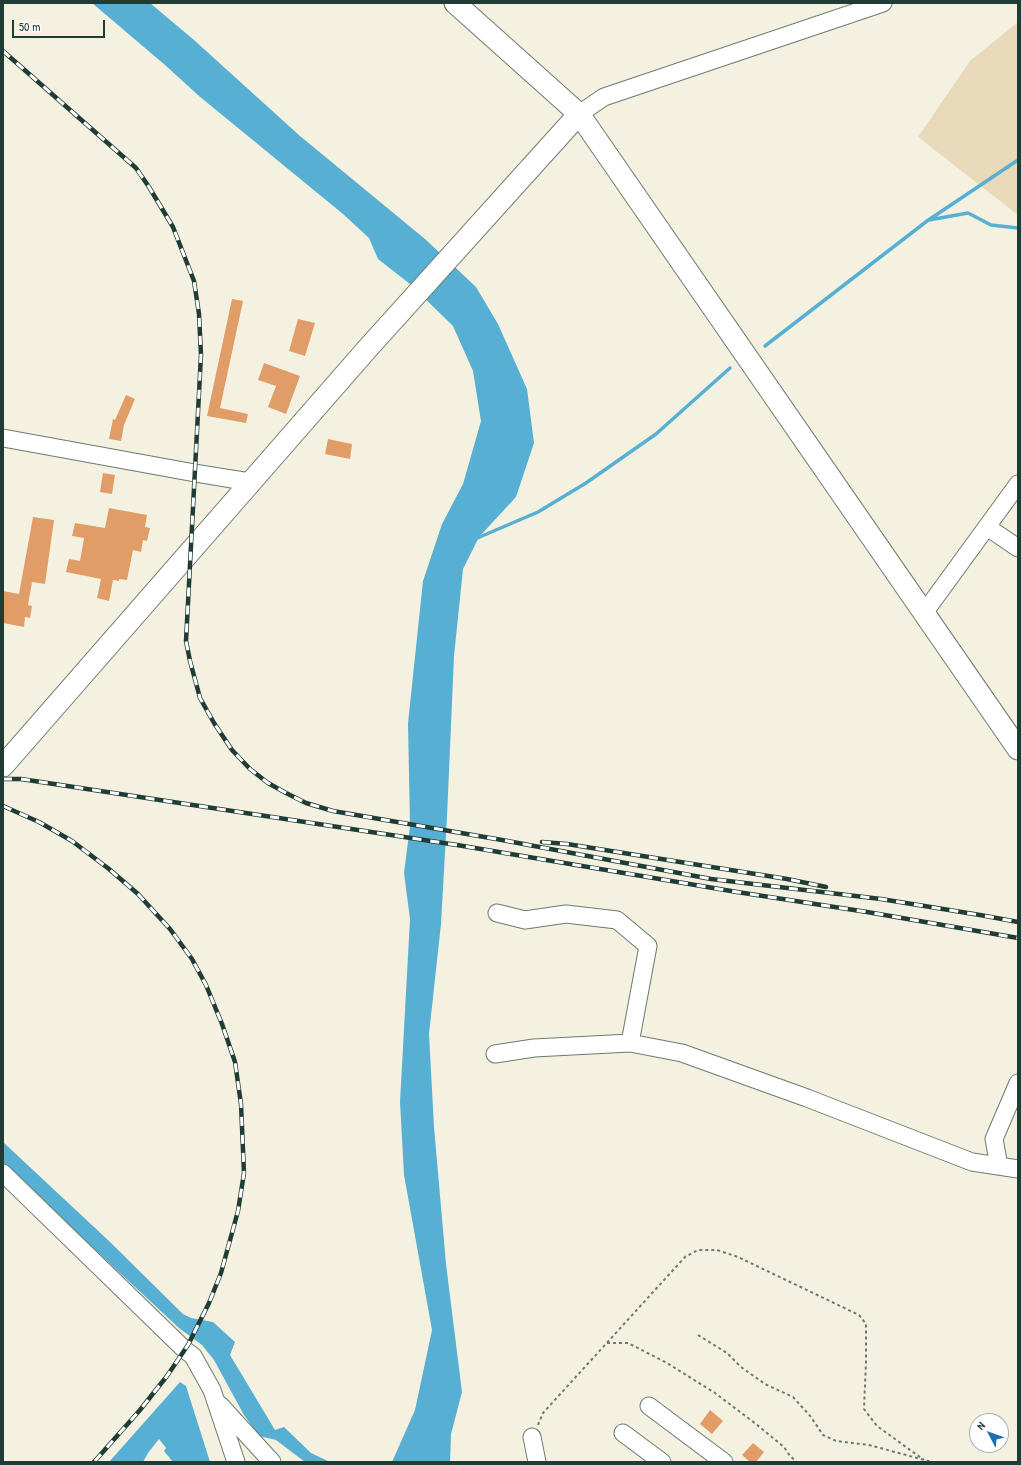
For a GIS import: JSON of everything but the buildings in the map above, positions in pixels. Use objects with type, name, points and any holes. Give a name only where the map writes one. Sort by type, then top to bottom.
[{"type":"main road","points":[[455,3],[579,114],[1018,749]]},
{"type":"main road","points":[[3,766],[368,348],[579,114]]},
{"type":"street","points":[[579,114],[604,97],[844,9],[883,3]]},
{"type":"street","points":[[3,438],[250,482]]},
{"type":"street","points":[[924,613],[1018,484]]},
{"type":"street","points":[[987,527],[1018,548]]},
{"type":"street","points":[[497,913],[526,920],[566,914],[616,920],[648,946],[630,1044]]},
{"type":"street","points":[[495,1054],[534,1048],[630,1044],[682,1053],[807,1098],[972,1162],[1018,1169]]},
{"type":"street","points":[[999,1166],[994,1139],[1018,1083]]},
{"type":"street","points":[[3,1173],[185,1350],[193,1356],[212,1390],[236,1462]]},
{"type":"street","points":[[216,1401],[272,1462]]},
{"type":"street","points":[[649,1406],[724,1462]]},
{"type":"street","points":[[623,1433],[662,1462]]},
{"type":"street","points":[[532,1437],[537,1462]]},
{"type":"path","points":[[532,1437],[543,1413],[684,1257],[698,1250],[717,1250],[738,1257],[859,1315],[866,1324],[864,1409],[877,1426],[924,1460]]},
{"type":"path","points":[[698,1335],[727,1353],[741,1366],[765,1384],[793,1397],[811,1416],[823,1435],[836,1441],[869,1445],[932,1462]]},
{"type":"path","points":[[607,1343],[628,1343],[667,1363],[715,1393],[784,1447],[790,1456],[797,1462]]},
{"type":"shaded area","points":[[1018,22],[1018,215],[918,137],[970,61]]},
{"type":"water","points":[[92,3],[150,3],[194,40],[300,136],[425,239],[476,287],[498,324],[527,389],[534,443],[516,497],[479,537],[463,569],[454,656],[441,924],[429,1034],[434,1127],[446,1264],[462,1392],[451,1434],[450,1462],[392,1462],[415,1410],[432,1330],[404,1175],[400,1102],[410,919],[404,873],[410,826],[408,723],[423,581],[442,524],[463,484],[481,421],[473,371],[453,326],[410,284],[378,259],[369,238],[343,214],[199,96]]},
{"type":"water","points":[[3,1142],[109,1241],[183,1314],[191,1318],[213,1322],[235,1342],[230,1355],[275,1430],[284,1427],[311,1453],[330,1462],[305,1462],[276,1440],[259,1436],[244,1415],[214,1360],[202,1345],[179,1328],[3,1164]]},
{"type":"water","points":[[180,1382],[186,1386],[210,1462],[173,1462],[164,1451],[166,1448],[159,1439],[143,1462],[109,1462]]},
{"type":"waterway","points":[[765,346],[927,221],[1018,160]]},
{"type":"waterway","points":[[929,220],[968,213],[991,225],[1018,228]]},
{"type":"waterway","points":[[475,539],[538,512],[586,483],[656,434],[730,368]]},
{"type":"railway","points":[[3,51],[136,168],[173,227],[194,281],[199,314],[201,355],[186,641],[200,698],[232,750],[250,769],[268,783],[286,793],[306,803],[333,811],[502,840],[711,879],[881,899],[1018,922]]},
{"type":"railway","points":[[3,779],[21,779],[457,845],[1018,938]]},
{"type":"railway","points":[[3,806],[39,822],[72,841],[109,869],[138,894],[170,929],[192,959],[206,985],[222,1024],[235,1062],[241,1104],[244,1173],[238,1211],[221,1273],[209,1303],[188,1345],[167,1376],[140,1410],[94,1462]]},
{"type":"railway","points":[[542,842],[567,844],[787,879],[826,887]]}]
